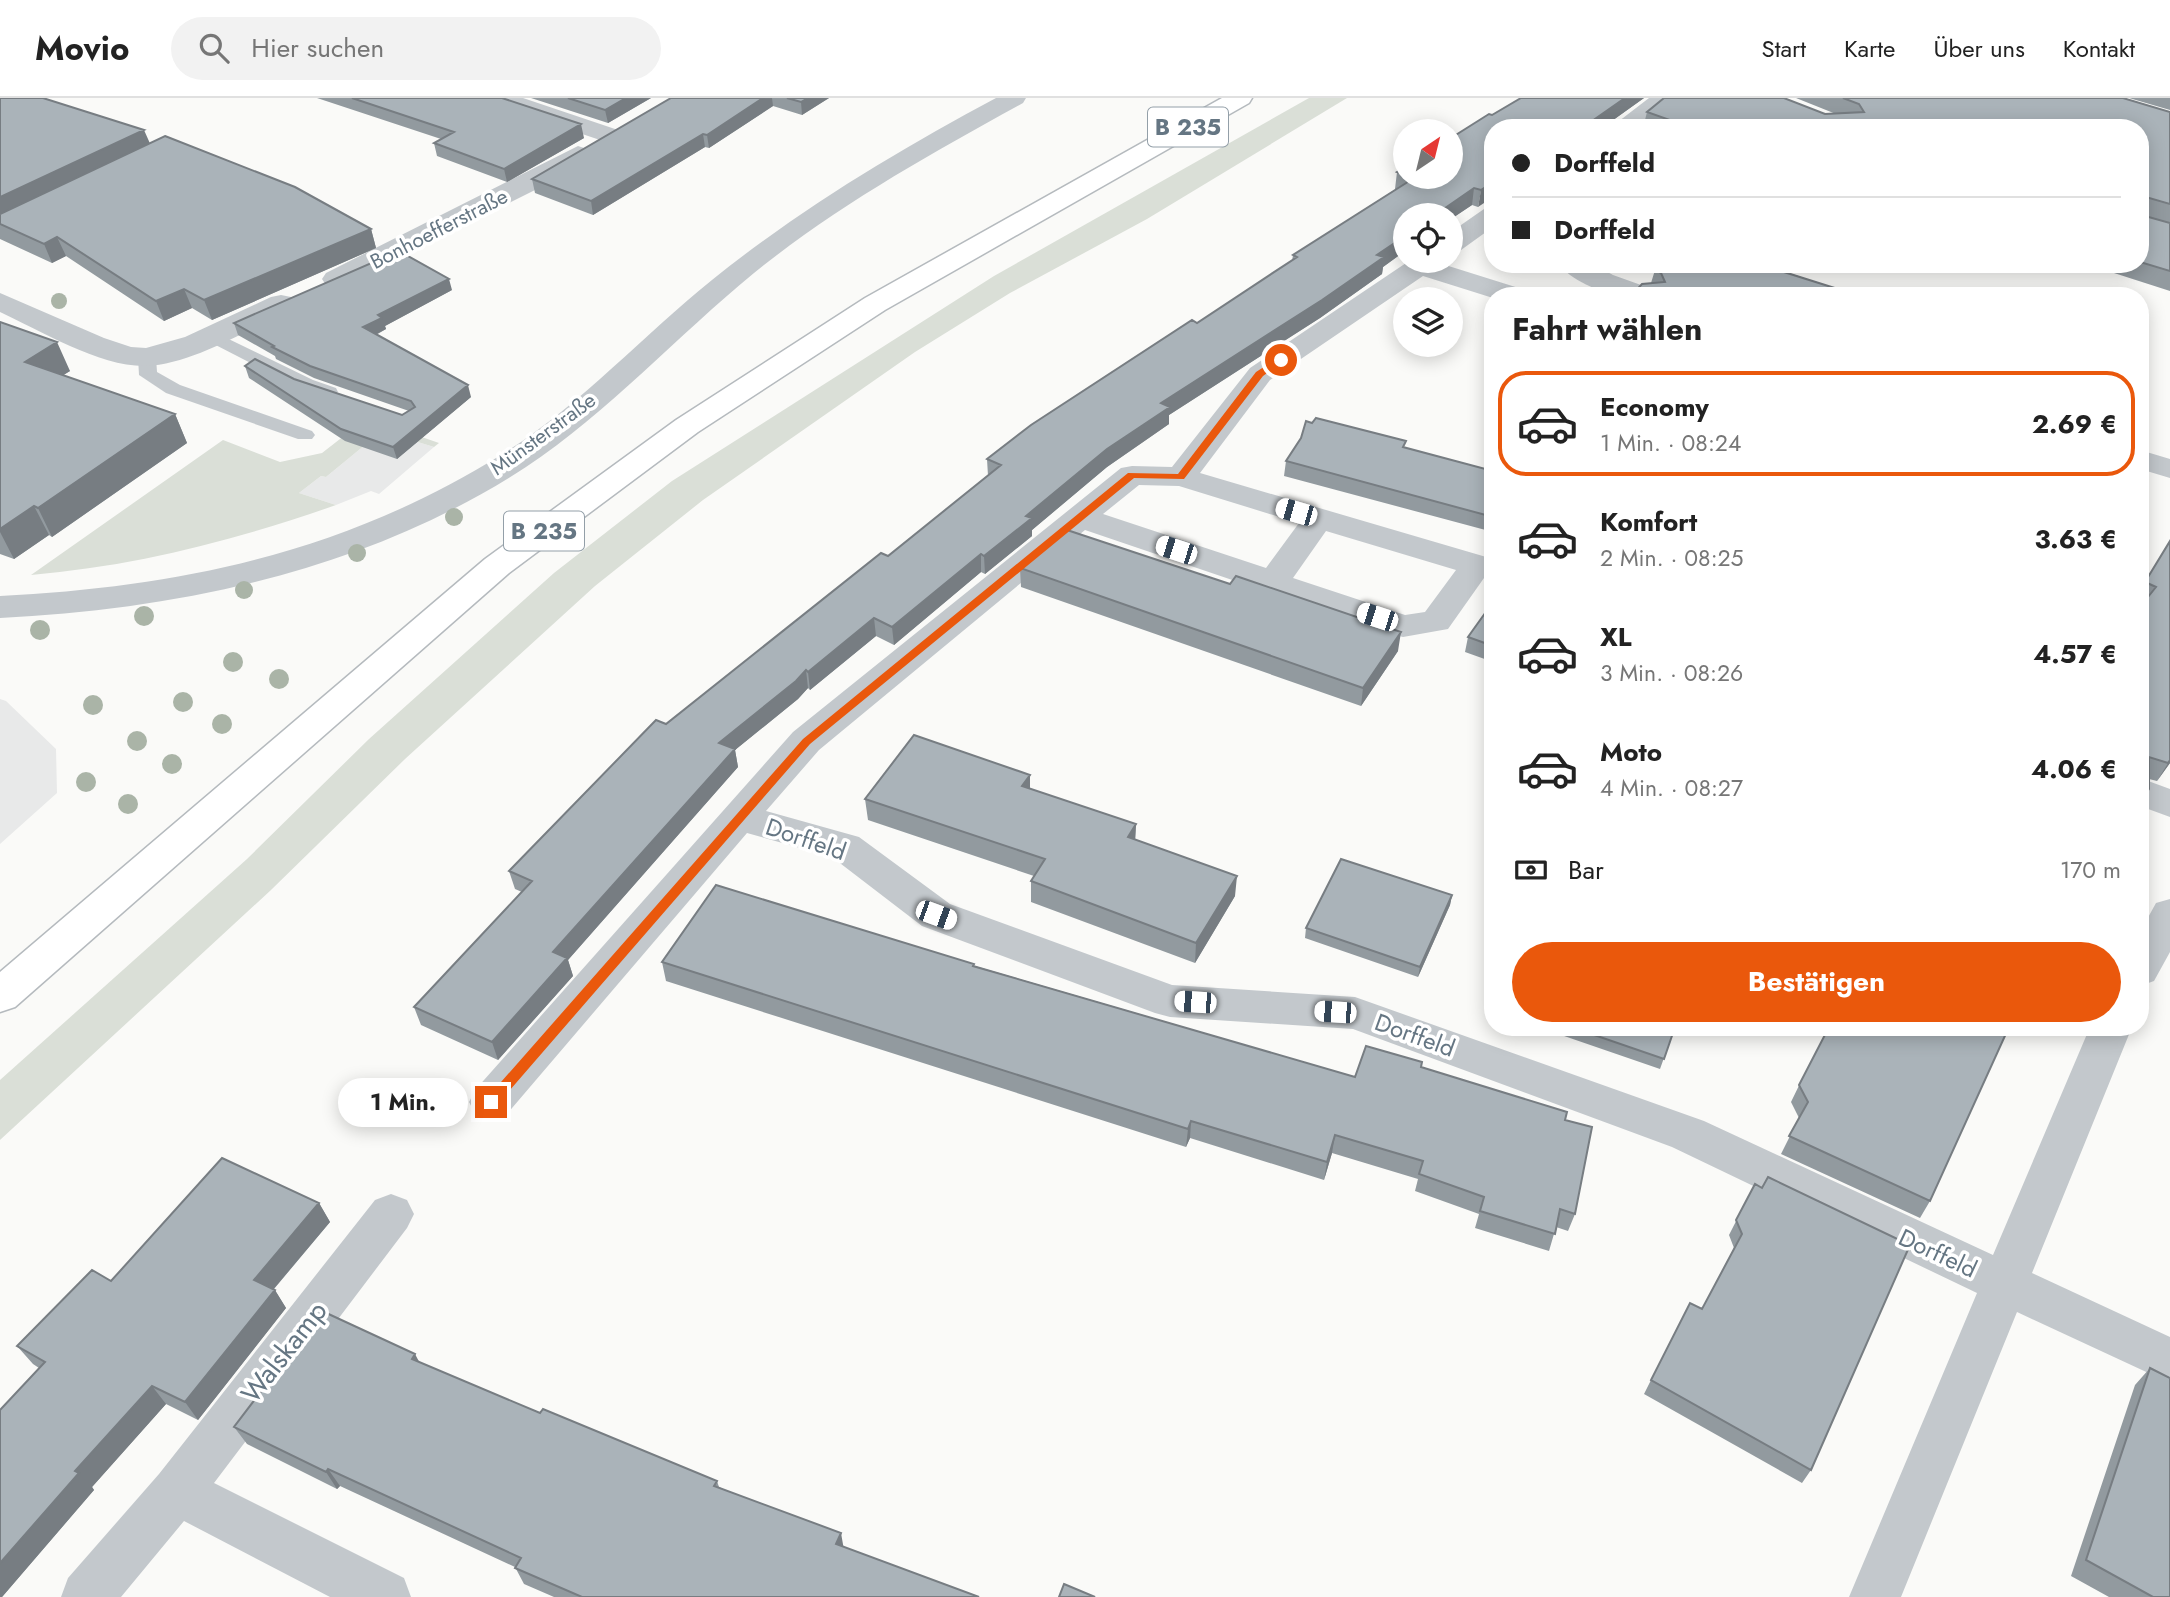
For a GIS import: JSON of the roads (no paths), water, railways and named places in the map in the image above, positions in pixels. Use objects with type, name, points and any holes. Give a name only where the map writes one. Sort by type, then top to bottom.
[{"type":"main road","name":"B 235","points":[[4,989],[497,566],[687,426],[876,304],[1240,98]]},
{"type":"street","name":"Bonhoefferstraße","points":[[147,357],[210,335],[374,262],[526,185],[620,129],[499,98]]},
{"type":"street","name":"Münsterstraße","points":[[0,607],[81,603],[186,588],[287,562],[366,534],[452,496],[514,460],[575,415],[649,347],[758,257],[840,199],[1014,98]]},
{"type":"street","points":[[1635,119],[1665,98]]},
{"type":"street","points":[[1471,238],[1484,224]]},
{"type":"street","points":[[1181,477],[1259,374],[1408,273]]},
{"type":"street","points":[[1451,273],[1490,287]]},
{"type":"street","points":[[1581,273],[1594,287]]},
{"type":"street","points":[[0,301],[106,348],[131,356],[147,357]]},
{"type":"street","points":[[2149,463],[2170,469]]},
{"type":"street","name":"Dorffeld","points":[[491,1102],[806,741],[1132,475],[1181,477],[1484,568]]},
{"type":"street","name":"Dorffeld","points":[[1079,517],[1404,626],[1436,621],[1484,569]]},
{"type":"street","points":[[1273,582],[1319,518]]},
{"type":"street","points":[[2149,795],[2170,804]]},
{"type":"street","name":"Dorffeld","points":[[738,817],[845,847],[936,915],[1170,1000],[1355,1013],[1688,1134],[2170,1361]]},
{"type":"street","points":[[2149,953],[2170,914]]},
{"type":"street","name":"Dorffeld","points":[[1875,1597],[2107,1036]]},
{"type":"street","name":"Walskamp","points":[[87,1597],[177,1491],[391,1214]]},
{"type":"street","points":[[177,1491],[385,1597]]},
{"type":"lane","points":[[210,335],[306,384],[344,397]]},
{"type":"lane","points":[[147,357],[148,375],[173,389],[305,435]]}]
